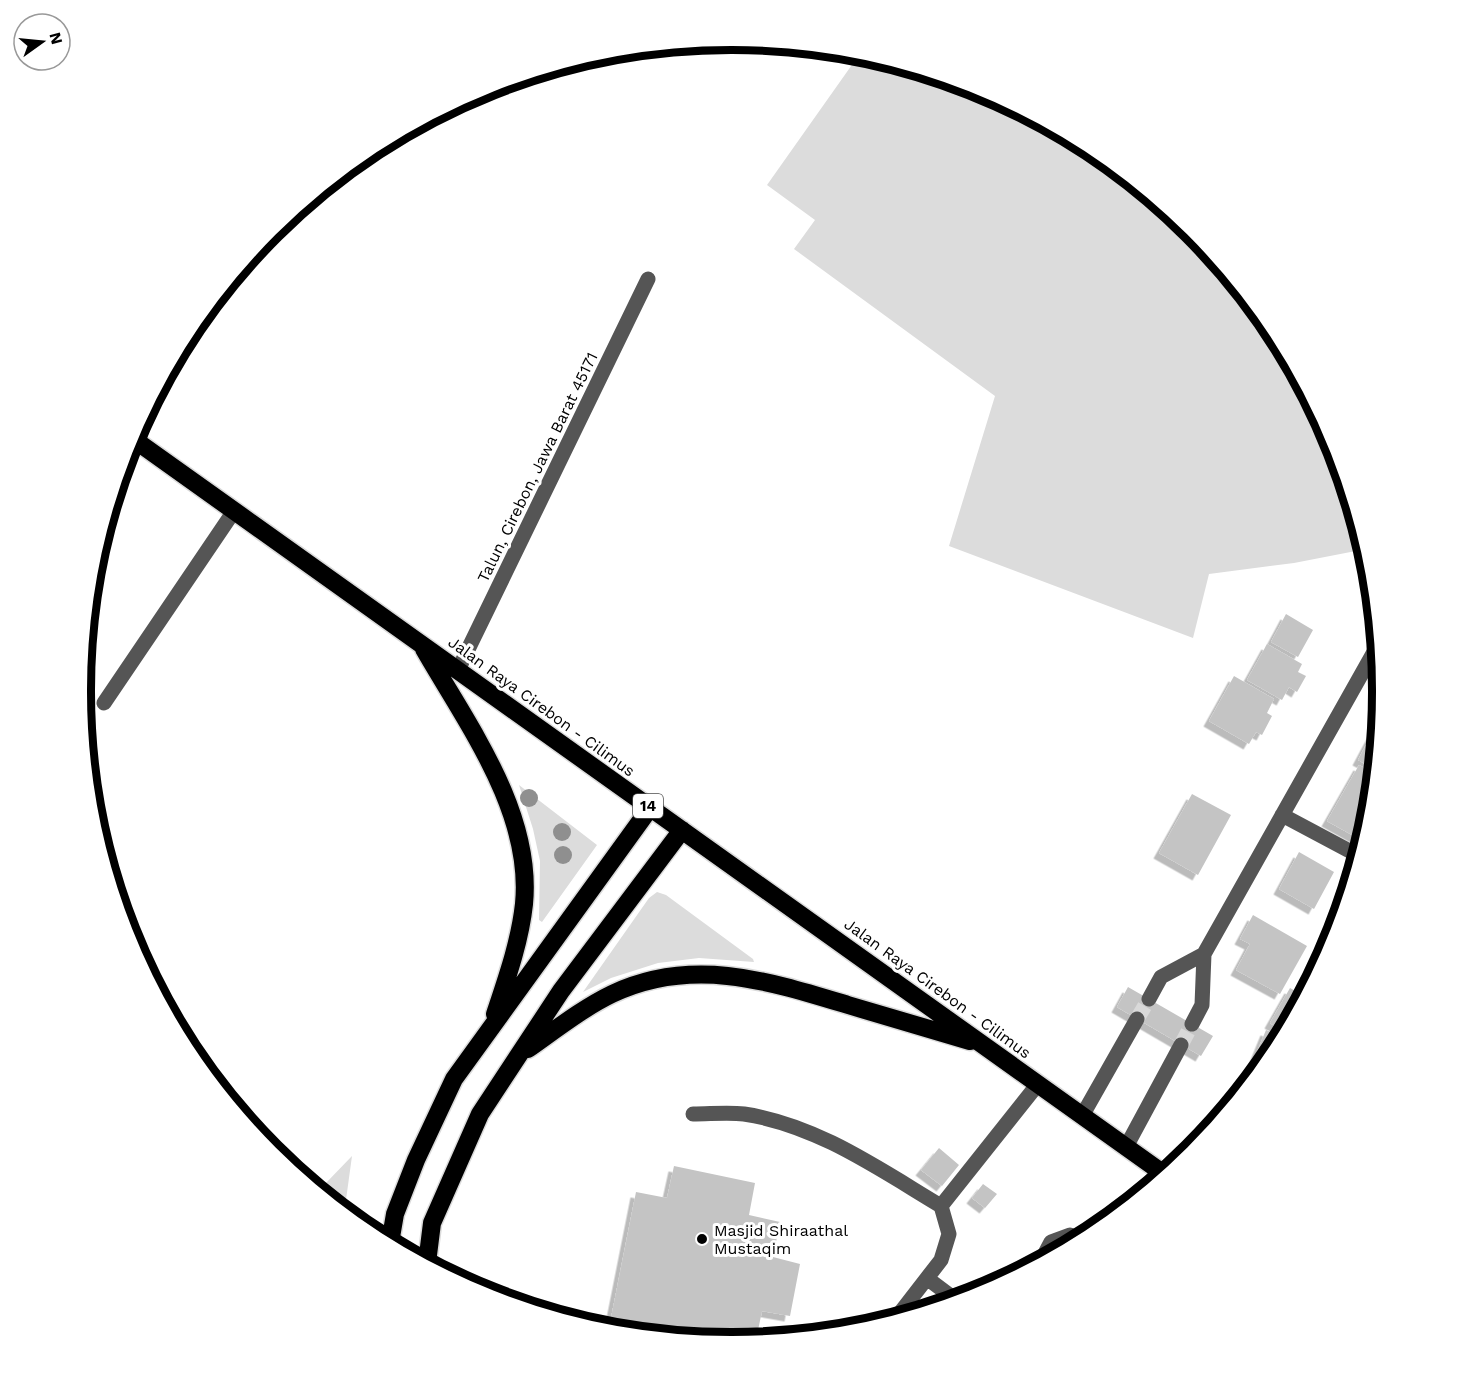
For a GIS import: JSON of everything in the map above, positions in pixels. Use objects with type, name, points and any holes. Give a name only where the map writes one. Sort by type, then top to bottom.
[{"type":"highway","name":"Jalan Raya Cirebon - Cilimus","points":[[140,444],[1157,1169]]},
{"type":"highway","points":[[421,644],[484,753],[508,804],[523,867],[524,902],[519,931],[509,973],[488,1032]]},
{"type":"highway","points":[[392,1234],[395,1214],[454,1078],[650,808]]},
{"type":"highway","points":[[428,1255],[432,1222],[480,1114],[561,991],[682,830]]},
{"type":"highway","points":[[520,1055],[613,994],[650,980],[710,974],[764,980],[983,1045]]},
{"type":"street","name":"Talun, Cirebon, Jawa Barat 45171","points":[[458,670],[648,279]]},
{"type":"street","points":[[104,703],[234,511]]},
{"type":"street","points":[[1192,1024],[1202,1005],[1204,954],[1371,657]]},
{"type":"street","points":[[1282,814],[1352,852]]},
{"type":"street","points":[[1149,999],[1161,977],[1204,954]]},
{"type":"street","points":[[1082,1116],[1137,1019]]},
{"type":"street","points":[[1126,1147],[1181,1045]]},
{"type":"street","points":[[941,1206],[1038,1084]]},
{"type":"street","points":[[693,1114],[743,1114],[783,1123],[812,1134],[870,1163],[941,1206],[949,1234],[941,1260],[905,1308]]},
{"type":"street","points":[[1048,1248],[1051,1242],[1068,1236]]},
{"type":"street","points":[[928,1279],[947,1294]]},
{"type":"shaded area","points":[[854,62],[897,71],[977,98],[1052,135],[1122,182],[1154,209],[1185,237],[1240,300],[1287,370],[1324,445],[1351,525],[1357,551],[1294,563],[1209,574],[1193,638],[949,546],[995,396],[794,249],[815,220],[767,185]]},
{"type":"shaded area","points":[[519,785],[597,845],[542,922],[539,920],[540,861]]},
{"type":"shaded area","points":[[657,892],[666,895],[754,962],[699,958],[658,963],[611,978],[583,992],[649,898]]},
{"type":"shaded area","points":[[352,1156],[346,1202],[324,1185]]},
{"type":"building","points":[[1286,614],[1313,630],[1298,657],[1271,642]]},
{"type":"building","points":[[1267,644],[1302,664],[1298,672],[1306,676],[1297,692],[1289,687],[1282,700],[1247,680]]},
{"type":"building","points":[[1234,676],[1274,699],[1267,713],[1272,716],[1262,735],[1256,732],[1249,744],[1209,721]]},
{"type":"building","points":[[1371,736],[1368,765],[1358,760]]},
{"type":"building","points":[[1359,765],[1367,770],[1355,837],[1327,821]]},
{"type":"building","points":[[1192,794],[1231,815],[1198,875],[1159,853]]},
{"type":"building","points":[[1299,852],[1334,872],[1314,909],[1279,889]]},
{"type":"building","points":[[1253,915],[1307,946],[1280,994],[1236,970],[1250,944],[1240,939]]},
{"type":"building","points":[[1128,987],[1213,1036],[1201,1056],[1117,1007]]},
{"type":"building","points":[[1290,988],[1297,992],[1277,1027],[1270,1023]]},
{"type":"building","points":[[1266,1030],[1273,1033],[1264,1047],[1252,1064]]},
{"type":"building","points":[[939,1148],[959,1165],[942,1186],[921,1170]]},
{"type":"building","name":"Masjid Shiraathal Mustaqim","points":[[674,1166],[755,1183],[749,1215],[780,1222],[773,1257],[800,1264],[790,1316],[762,1311],[758,1331],[732,1332],[648,1326],[611,1320],[636,1192],[667,1198]]},
{"type":"building","points":[[983,1184],[997,1194],[985,1208],[972,1198]]},
{"type":"tunnel","points":[[1137,1019],[1149,999]]},
{"type":"tunnel","points":[[1181,1045],[1192,1024]]},
{"type":"place","name":"Masjid Shiraathal Mustaqim","points":[[702,1239]]}]
